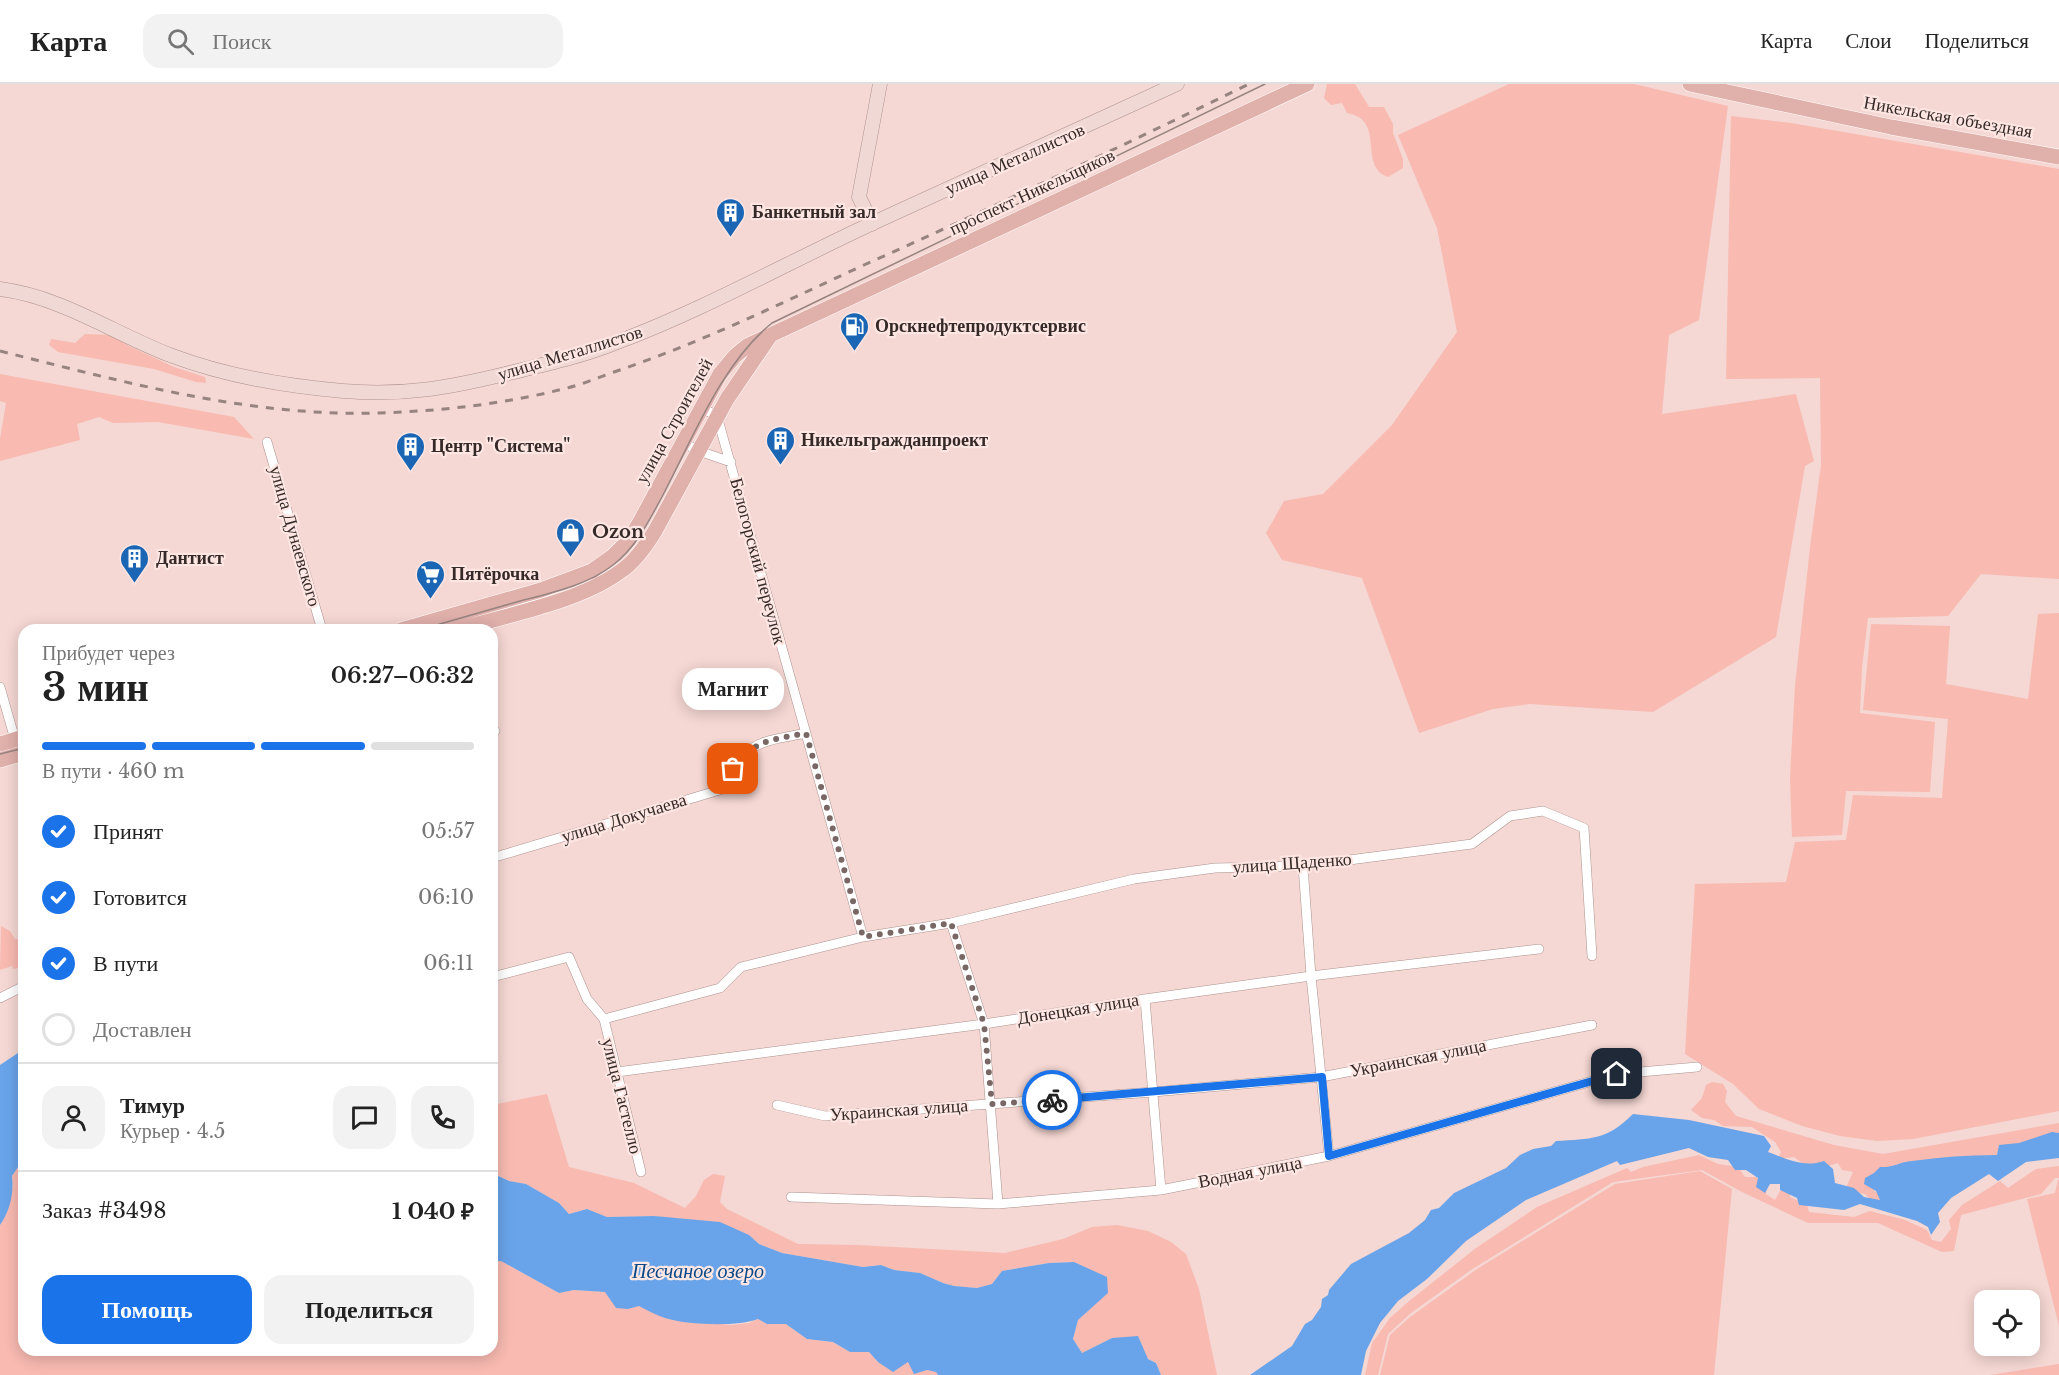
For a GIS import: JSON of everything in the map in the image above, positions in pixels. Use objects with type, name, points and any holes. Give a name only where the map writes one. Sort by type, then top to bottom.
[{"type":"main road","points":[[872,224],[860,197],[880,84]]},
{"type":"main road","name":"улица Металлистов","points":[[0,289],[51,301],[168,354],[207,368],[244,377],[344,391],[389,394],[434,390],[538,366],[612,345],[683,316],[872,224],[1177,84]]},
{"type":"main road","name":"проспект Никельщиков","points":[[772,333],[1164,153],[1307,84]]},
{"type":"main road","name":"Никельская объездная","points":[[1690,84],[1891,127],[2059,157]]},
{"type":"main road","name":"улица Строителей","points":[[543,597],[592,571],[612,557],[629,540],[673,464],[720,374],[747,346],[772,333]]},
{"type":"main road","name":"улица Строителей","points":[[463,623],[543,597],[595,587],[627,566],[645,548],[727,399],[772,333]]},
{"type":"main road","points":[[0,760],[16,746]]},
{"type":"street","points":[[711,391],[727,399]]},
{"type":"street","points":[[702,408],[717,416]]},
{"type":"street","name":"Белогорский переулок","points":[[717,416],[863,937]]},
{"type":"street","name":"улица Дунаевского","points":[[267,442],[320,624]]},
{"type":"street","points":[[684,443],[691,464]]},
{"type":"street","points":[[673,464],[731,462]]},
{"type":"street","points":[[673,464],[691,464]]},
{"type":"street","points":[[0,687],[16,746]]},
{"type":"street","name":"улица Докучаева","points":[[498,856],[723,789],[733,769],[750,748],[780,738],[806,733]]},
{"type":"street","name":"улица Щаденко","points":[[604,1019],[720,988],[741,967],[863,937],[951,923],[1134,879],[1215,868],[1303,866],[1472,844],[1510,816],[1543,811],[1584,828],[1592,956]]},
{"type":"street","points":[[1303,866],[1311,976],[1329,1156]]},
{"type":"street","points":[[951,923],[984,1024],[999,1204]]},
{"type":"street","name":"Донецкая улица","points":[[617,1072],[984,1024],[1311,976],[1539,949]]},
{"type":"street","points":[[498,975],[569,957],[586,999],[604,1019]]},
{"type":"street","points":[[0,998],[18,989]]},
{"type":"street","points":[[1145,999],[1161,1190]]},
{"type":"street","name":"улица Гастелло","points":[[604,1019],[641,1172]]},
{"type":"street","name":"Украинская улица","points":[[777,1106],[825,1116],[1322,1077],[1592,1025]]},
{"type":"street","name":"Водная улица","points":[[791,1197],[999,1204],[1161,1190],[1329,1156],[1617,1074],[1697,1067]]},
{"type":"shaded area","points":[[1327,84],[1355,84],[1369,107],[1384,107],[1393,124],[1393,133],[1403,159],[1403,168],[1388,177],[1379,171],[1374,163],[1366,124],[1359,117],[1347,113],[1342,103],[1331,105],[1324,98]]},
{"type":"shaded area","points":[[1509,84],[1634,84],[1728,106],[1699,320],[1669,335],[1662,414],[1796,394],[1814,461],[1805,466],[1776,637],[1653,712],[1530,704],[1493,709],[1419,733],[1362,578],[1282,560],[1266,533],[1284,501],[1323,494],[1392,425],[1457,332],[1437,228],[1398,135]]},
{"type":"shaded area","points":[[1731,116],[1791,123],[2059,169],[2059,579],[1981,574],[1948,616],[1868,618],[1860,713],[1935,722],[1930,792],[1846,791],[1842,835],[1792,837],[1790,778],[1795,686],[1821,465],[1820,378],[1726,379]]},
{"type":"shaded area","points":[[85,334],[113,335],[127,345],[174,367],[205,377],[206,383],[154,369],[58,352],[49,345],[51,339],[75,343]]},
{"type":"shaded area","points":[[0,374],[234,417],[254,439],[158,422],[113,423],[99,417],[77,424],[80,440],[0,461],[0,439],[6,403],[0,401]]},
{"type":"shaded area","points":[[2059,613],[2059,1111],[1913,1139],[1877,1141],[1840,1136],[1802,1126],[1759,1109],[1733,1084],[1685,1054],[1695,884],[1786,882],[1795,842],[1846,840],[1853,795],[1942,798],[1948,719],[1863,710],[1871,624],[1950,626],[1946,684],[2028,699],[2038,614]]},
{"type":"shaded area","points":[[1,926],[18,939],[18,968],[13,969],[12,966],[0,970]]},
{"type":"shaded area","points":[[1712,1082],[1723,1084],[1727,1091],[1725,1102],[1736,1116],[1834,1145],[1883,1154],[2059,1123],[2059,1139],[2007,1161],[1875,1184],[1874,1191],[1886,1197],[1874,1203],[1865,1194],[1845,1190],[1853,1172],[1842,1170],[1838,1163],[1821,1168],[1806,1166],[1794,1157],[1778,1159],[1781,1152],[1775,1142],[1752,1127],[1723,1126],[1714,1120],[1702,1118],[1691,1110],[1702,1098],[1706,1085]]},
{"type":"shaded area","points":[[547,1094],[569,1167],[634,1183],[685,1208],[696,1196],[704,1180],[713,1174],[725,1176],[720,1202],[727,1209],[798,1244],[1005,1253],[1063,1239],[1092,1227],[1117,1225],[1148,1231],[1171,1242],[1186,1254],[1199,1289],[1217,1375],[1161,1375],[1156,1363],[1112,1338],[1082,1353],[1073,1339],[1078,1320],[1107,1293],[1107,1278],[1074,1262],[1049,1263],[1002,1271],[992,1284],[977,1288],[954,1286],[920,1273],[894,1270],[881,1265],[863,1267],[782,1253],[759,1244],[749,1235],[654,1216],[607,1217],[587,1209],[569,1214],[559,1203],[526,1184],[509,1181],[498,1176],[498,1104]]},
{"type":"shaded area","points":[[1699,1155],[1718,1164],[1738,1167],[1745,1177],[1756,1177],[1767,1185],[1766,1194],[1775,1200],[1780,1191],[1789,1190],[1790,1197],[1807,1205],[1809,1212],[1854,1217],[1870,1211],[1905,1220],[1927,1230],[1932,1240],[1941,1242],[1951,1229],[1949,1220],[1962,1205],[2000,1181],[2008,1188],[2036,1169],[2059,1166],[2059,1178],[2055,1178],[2041,1194],[1961,1215],[1954,1251],[1942,1252],[1878,1223],[1808,1223],[1702,1170],[1613,1182],[1471,1270],[1411,1313],[1388,1334],[1378,1375],[1365,1375],[1372,1343],[1390,1318],[1476,1248],[1537,1207],[1627,1168],[1631,1172],[1643,1167]]},
{"type":"shaded area","points":[[18,1167],[18,1356],[498,1356],[498,1261],[501,1261],[559,1293],[574,1290],[605,1292],[628,1309],[639,1306],[665,1318],[732,1325],[749,1323],[758,1319],[767,1324],[786,1324],[807,1339],[833,1342],[850,1352],[869,1352],[878,1362],[908,1361],[937,1372],[938,1375],[0,1375],[0,1225],[13,1186],[12,1176]]},
{"type":"shaded area","points":[[1700,1171],[1732,1189],[1714,1375],[1380,1375],[1390,1335],[1410,1317],[1477,1269],[1615,1184]]},
{"type":"shaded area","points":[[2058,1180],[2059,1326],[2027,1199],[2055,1193]]},
{"type":"shaded area","points":[[2059,1364],[2059,1375],[1990,1375]]},
{"type":"water","points":[[18,1053],[18,1167],[12,1176],[10,1202],[0,1225],[0,1065]]},
{"type":"water","points":[[1633,1114],[1689,1120],[1764,1136],[1771,1146],[1768,1152],[1802,1163],[1824,1161],[1833,1169],[1835,1183],[1854,1188],[1864,1197],[1880,1200],[1876,1191],[1864,1184],[1865,1178],[1880,1167],[1933,1158],[1997,1155],[1999,1145],[2019,1143],[2052,1132],[2059,1133],[2059,1158],[2026,1162],[1998,1181],[1989,1174],[1951,1198],[1938,1213],[1940,1222],[1931,1235],[1928,1227],[1917,1221],[1860,1204],[1844,1210],[1799,1205],[1797,1198],[1780,1190],[1780,1184],[1770,1184],[1765,1193],[1756,1187],[1758,1178],[1746,1170],[1735,1170],[1728,1160],[1708,1157],[1689,1148],[1620,1165],[1617,1161],[1526,1200],[1466,1241],[1427,1279],[1398,1301],[1380,1323],[1366,1351],[1361,1375],[1250,1375],[1292,1346],[1305,1324],[1312,1320],[1321,1307],[1322,1299],[1328,1295],[1329,1290],[1351,1264],[1409,1233],[1425,1220],[1431,1210],[1439,1208],[1454,1193],[1506,1168],[1520,1155],[1533,1149],[1551,1146],[1556,1141],[1598,1136],[1615,1129]]},
{"type":"water","name":"Песчаное озеро","points":[[498,1176],[509,1181],[526,1184],[559,1203],[569,1214],[587,1209],[607,1217],[654,1216],[720,1222],[749,1235],[759,1244],[782,1253],[863,1267],[881,1265],[894,1270],[920,1273],[954,1286],[977,1288],[992,1284],[1002,1271],[1049,1263],[1074,1262],[1107,1277],[1108,1293],[1078,1320],[1073,1339],[1082,1353],[1112,1338],[1138,1336],[1148,1359],[1156,1363],[1161,1375],[938,1375],[936,1372],[927,1370],[914,1374],[908,1362],[893,1372],[878,1362],[869,1352],[850,1352],[833,1342],[807,1339],[786,1324],[767,1324],[758,1319],[725,1324],[686,1322],[665,1318],[639,1306],[628,1309],[616,1308],[605,1292],[574,1290],[559,1293],[498,1261]]},
{"type":"tram line","points":[[440,624],[569,588],[603,572],[621,558],[636,542],[648,523],[723,380],[754,340],[772,323],[1265,84]]},
{"type":"tram line","points":[[0,754],[18,750]]},
{"type":"railway","points":[[0,351],[188,395],[283,409],[331,413],[379,413],[472,406],[518,399],[576,386],[646,361],[740,322],[1009,199],[1249,84]]},
{"type":"way so far","points":[[733,769],[744,753],[755,745],[806,733],[863,937],[951,923],[984,1024],[992,1104],[1052,1100]]},
{"type":"place","name":"Банкетный зал","points":[[731,238]]},
{"type":"place","name":"Орскнефтепродуктсервис","points":[[854,352]]},
{"type":"place","name":"Никельгражданпроект","points":[[780,466]]},
{"type":"place","name":"Центр \"Система\"","points":[[410,472]]},
{"type":"place","name":"Ozon","points":[[571,558]]},
{"type":"place","name":"Дантист","points":[[135,584]]},
{"type":"place","name":"Пятёрочка","points":[[430,600]]},
{"type":"place","name":"Магнит","points":[[733,769]]},
{"type":"route","points":[[1052,1100],[1322,1077],[1329,1156],[1617,1074]]}]
